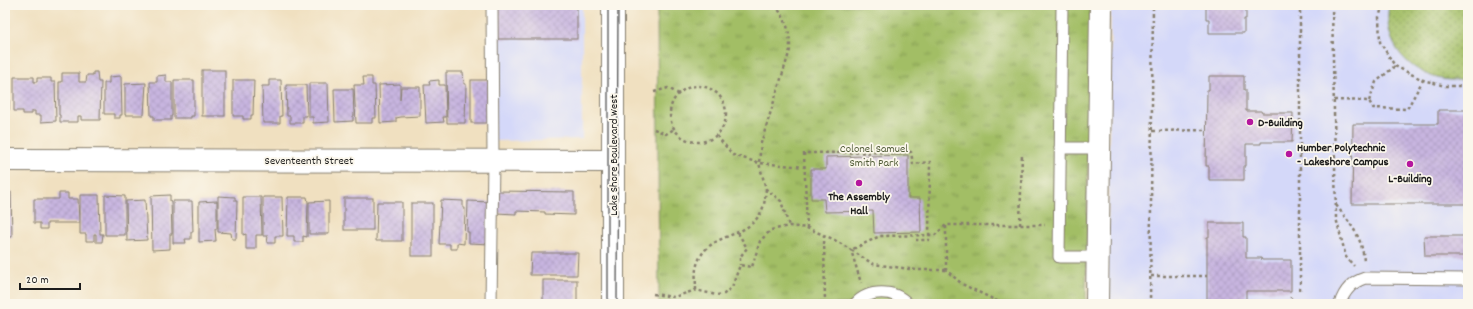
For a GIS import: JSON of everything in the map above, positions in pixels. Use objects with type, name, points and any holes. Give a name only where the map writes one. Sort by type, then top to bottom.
[{"type":"street","name":"Lake Shore Boulevard West","points":[[613,5],[613,304]]},
{"type":"street","points":[[1097,304],[1101,5]]},
{"type":"street","name":"Seventeenth Street","points":[[5,160],[613,161]]},
{"type":"lane","points":[[491,304],[493,160],[492,5]]},
{"type":"lane","points":[[1062,5],[1060,225],[1058,257],[1098,256]]},
{"type":"lane","points":[[1060,148],[1099,148]]},
{"type":"lane","points":[[1340,304],[1347,290],[1352,284],[1365,278],[1468,279]]},
{"type":"lane","points":[[855,304],[866,296],[876,293],[896,295],[908,304]]},
{"type":"path","points":[[696,290],[696,269],[703,250],[714,241],[738,233],[754,222],[763,210],[766,189],[759,163],[761,143],[790,50],[790,35],[786,20],[775,5]]},
{"type":"path","points":[[1150,304],[1153,131],[1153,5]]},
{"type":"path","points":[[1300,5],[1300,292]]},
{"type":"path","points":[[1332,5],[1336,218],[1346,257],[1365,278]]},
{"type":"path","points":[[1383,5],[1379,17],[1380,42],[1396,66],[1423,80],[1445,86],[1468,86]]},
{"type":"path","points":[[1396,66],[1376,82],[1369,101],[1373,108],[1407,109],[1423,80]]},
{"type":"path","points":[[696,86],[706,87],[716,92],[723,99],[727,118],[724,128],[717,136],[708,141],[699,143],[689,141],[680,136],[674,129],[670,120],[670,112],[673,102],[678,94],[686,88],[696,86]]},
{"type":"path","points":[[654,92],[668,88],[678,94]]},
{"type":"path","points":[[1334,100],[1369,101]]},
{"type":"path","points":[[654,129],[666,134],[674,129]]},
{"type":"path","points":[[1153,131],[1207,130]]},
{"type":"path","points":[[717,136],[733,155],[759,163],[804,167]]},
{"type":"path","points":[[806,228],[804,153],[911,152],[913,164],[930,162],[929,240],[916,240]]},
{"type":"path","points":[[1020,225],[1022,153]]},
{"type":"path","points":[[766,189],[781,201],[789,226]]},
{"type":"path","points":[[1336,204],[1359,237],[1364,254],[1365,278]]},
{"type":"path","points":[[851,250],[880,236],[936,236],[946,226],[1060,225]]},
{"type":"path","points":[[740,265],[752,267],[760,241],[771,230],[789,226],[806,228],[824,235],[873,264],[917,270],[946,270],[962,284],[1003,304]]},
{"type":"path","points":[[946,226],[946,270]]},
{"type":"path","points":[[653,294],[674,297],[696,290],[716,295],[724,294],[732,287],[740,265],[740,257],[747,248],[738,233]]},
{"type":"path","points":[[824,235],[825,304]]},
{"type":"path","points":[[851,250],[866,296]]},
{"type":"path","points":[[1151,276],[1207,276]]},
{"type":"path","points":[[1290,298],[1290,304]]},
{"type":"shaded area","points":[[492,5],[582,5],[582,139],[494,141]]},
{"type":"shaded area","name":"Humber Polytechnic - Lakeshore Campus","points":[[1111,5],[1468,5],[1468,304],[1107,304]]},
{"type":"green space","name":"Colonel Samuel Smith Park","points":[[657,5],[1090,5],[1086,304],[659,304]]},
{"type":"green space","points":[[1389,5],[1468,5],[1468,80],[1447,80],[1434,77],[1413,66],[1404,58],[1397,50],[1392,40],[1389,29]]},
{"type":"building","points":[[497,5],[577,5],[577,39],[497,39]]},
{"type":"building","points":[[1206,5],[1246,5],[1244,33],[1209,33],[1209,19],[1206,19]]},
{"type":"building","points":[[202,70],[225,70],[225,116],[202,116]]},
{"type":"building","points":[[93,72],[97,72],[98,82],[101,82],[100,120],[81,120],[81,116],[78,116],[78,122],[60,122],[59,82],[62,82],[62,73],[79,73],[79,82],[86,82],[87,75],[93,75]]},
{"type":"building","points":[[446,72],[463,72],[464,84],[466,84],[465,123],[447,123]]},
{"type":"building","points":[[166,75],[166,82],[172,82],[171,120],[154,120],[154,116],[151,116],[150,82],[157,82],[157,76]]},
{"type":"building","points":[[121,76],[122,115],[120,115],[120,118],[114,118],[114,114],[104,114],[104,83],[109,83],[109,77]]},
{"type":"building","name":"D-Building","points":[[1209,76],[1244,76],[1246,111],[1261,111],[1262,113],[1293,113],[1292,142],[1261,142],[1261,144],[1246,144],[1246,166],[1244,166],[1244,180],[1209,180],[1209,166],[1206,166],[1207,90],[1209,90]]},
{"type":"building","points":[[5,77],[9,77],[9,110],[7,113],[5,113]]},
{"type":"building","points":[[14,77],[34,77],[34,82],[37,82],[37,78],[51,78],[51,82],[55,82],[56,121],[41,122],[41,115],[35,115],[35,111],[32,111],[32,114],[23,114],[23,111],[14,111]]},
{"type":"building","points":[[363,77],[372,77],[372,85],[375,85],[376,118],[372,118],[372,123],[356,123],[354,85],[364,85]]},
{"type":"building","points":[[174,80],[194,80],[194,116],[191,116],[191,118],[174,118]]},
{"type":"building","points":[[233,80],[254,80],[253,115],[251,115],[251,119],[243,119],[243,116],[233,116]]},
{"type":"building","points":[[269,80],[281,80],[282,116],[280,116],[280,123],[263,123],[262,86],[269,86]]},
{"type":"building","points":[[439,80],[439,85],[445,85],[446,117],[443,117],[444,122],[426,123],[424,85],[430,85],[429,81]]},
{"type":"building","points":[[471,80],[492,80],[492,123],[471,123]]},
{"type":"building","points":[[146,83],[144,115],[125,115],[125,84]]},
{"type":"building","points":[[309,83],[328,83],[329,122],[313,123],[313,117],[309,117]]},
{"type":"building","points":[[400,84],[400,100],[401,87],[420,87],[420,116],[401,117],[396,118],[396,122],[380,123],[379,85]]},
{"type":"building","points":[[286,85],[306,85],[307,116],[303,116],[303,123],[290,123],[290,116],[287,116]]},
{"type":"building","points":[[334,89],[353,89],[353,121],[335,122]]},
{"type":"building","name":"L-Building","points":[[1438,110],[1468,110],[1468,204],[1352,204],[1353,124],[1438,124]]},
{"type":"building","name":"The Assembly Hall","points":[[908,155],[908,198],[920,198],[921,232],[874,233],[873,211],[825,212],[824,199],[811,199],[811,169],[826,169],[826,157]]},
{"type":"building","points":[[496,191],[574,192],[574,215],[516,211],[516,214],[496,213]]},
{"type":"building","points":[[5,192],[11,192],[12,237],[5,237]]},
{"type":"building","points":[[59,193],[68,193],[68,199],[78,199],[79,223],[47,223],[47,229],[40,229],[40,223],[34,223],[34,199],[59,199]]},
{"type":"building","points":[[80,195],[99,195],[100,234],[103,234],[102,242],[96,242],[96,234],[94,234],[94,241],[86,241],[86,234],[80,234]]},
{"type":"building","points":[[105,195],[125,196],[125,235],[105,235]]},
{"type":"building","points":[[170,195],[172,234],[170,234],[170,249],[152,250],[151,196]]},
{"type":"building","points":[[218,196],[235,197],[235,201],[237,201],[236,239],[232,239],[231,233],[218,232]]},
{"type":"building","points":[[243,197],[261,197],[262,235],[256,235],[256,249],[246,249],[246,234],[243,235]]},
{"type":"building","points":[[263,197],[282,197],[283,236],[275,236],[275,243],[267,243],[268,236],[263,236]]},
{"type":"building","points":[[288,197],[307,197],[307,237],[303,236],[303,242],[294,242],[294,236],[287,236]]},
{"type":"building","points":[[344,198],[373,198],[373,230],[344,230]]},
{"type":"building","points":[[145,200],[147,240],[127,241],[126,201]]},
{"type":"building","points":[[441,200],[463,201],[463,208],[465,208],[464,244],[457,243],[457,249],[450,249],[450,244],[439,244]]},
{"type":"building","points":[[173,201],[192,201],[193,232],[191,232],[191,239],[185,239],[186,243],[173,243]]},
{"type":"building","points":[[217,201],[217,229],[215,229],[216,241],[199,242],[199,202]]},
{"type":"building","points":[[329,201],[329,234],[309,234],[309,202]]},
{"type":"building","points":[[468,201],[491,202],[491,244],[469,243],[469,232],[467,232]]},
{"type":"building","points":[[377,202],[402,202],[402,241],[376,241]]},
{"type":"building","points":[[411,203],[433,203],[433,256],[411,256]]},
{"type":"building","points":[[1209,223],[1243,223],[1243,237],[1246,237],[1246,258],[1261,258],[1262,260],[1291,260],[1291,291],[1246,291],[1246,304],[1207,304],[1207,237],[1209,237]]},
{"type":"building","points":[[1424,236],[1468,236],[1468,256],[1425,256]]},
{"type":"building","points":[[531,253],[578,253],[577,275],[530,275]]},
{"type":"building","points":[[543,280],[577,280],[577,304],[543,304]]},
{"type":"tram line","points":[[608,5],[608,304]]},
{"type":"tram line","points":[[617,304],[618,5]]},
{"type":"place","name":"D-Building","points":[[1250,122]]},
{"type":"place","name":"Humber Polytechnic - Lakeshore Campus","points":[[1289,154]]},
{"type":"place","name":"L-Building","points":[[1410,164]]},
{"type":"place","name":"The Assembly Hall","points":[[859,183]]}]
